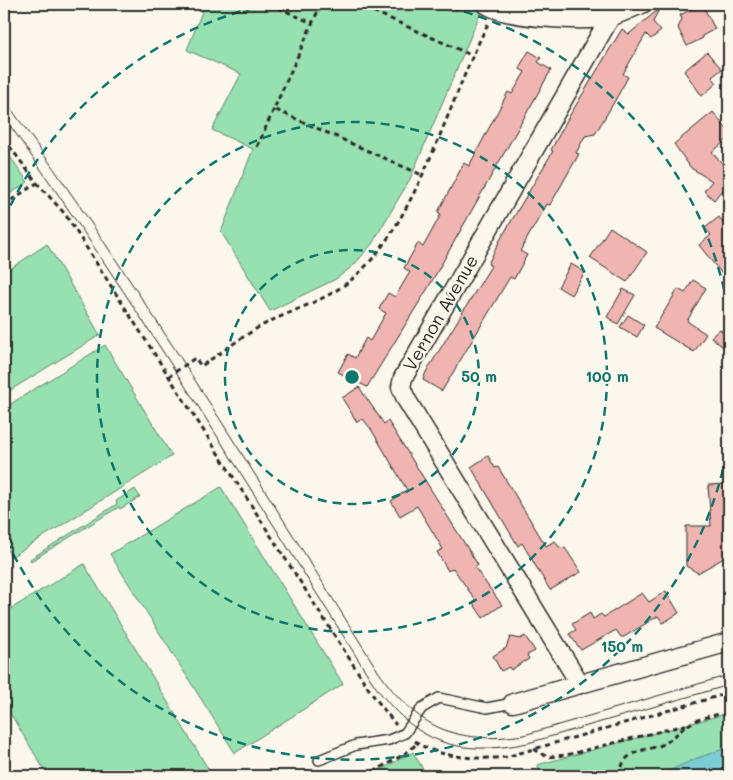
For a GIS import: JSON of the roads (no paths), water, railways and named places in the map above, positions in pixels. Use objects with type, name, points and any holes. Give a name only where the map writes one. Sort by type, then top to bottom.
[{"type":"street","points":[[490,7],[542,17],[598,18],[611,16],[642,4]]},
{"type":"street","name":"Vernon Avenue","points":[[580,684],[411,407],[401,387],[408,370],[611,16]]},
{"type":"street","points":[[514,703],[729,642]]},
{"type":"lane","points":[[319,760],[356,745],[389,740],[405,733],[422,708],[439,698],[487,708],[514,703]]},
{"type":"water","points":[[729,747],[729,776],[658,776],[695,759]]},
{"type":"tram line","points":[[4,99],[54,168],[149,310],[378,671],[393,691],[423,719],[440,728],[458,734],[478,737],[524,735],[729,675]]},
{"type":"tram line","points":[[4,117],[53,186],[147,327],[373,683],[389,704],[406,720],[422,732],[440,741],[480,748],[503,747],[528,743],[729,685]]}]
